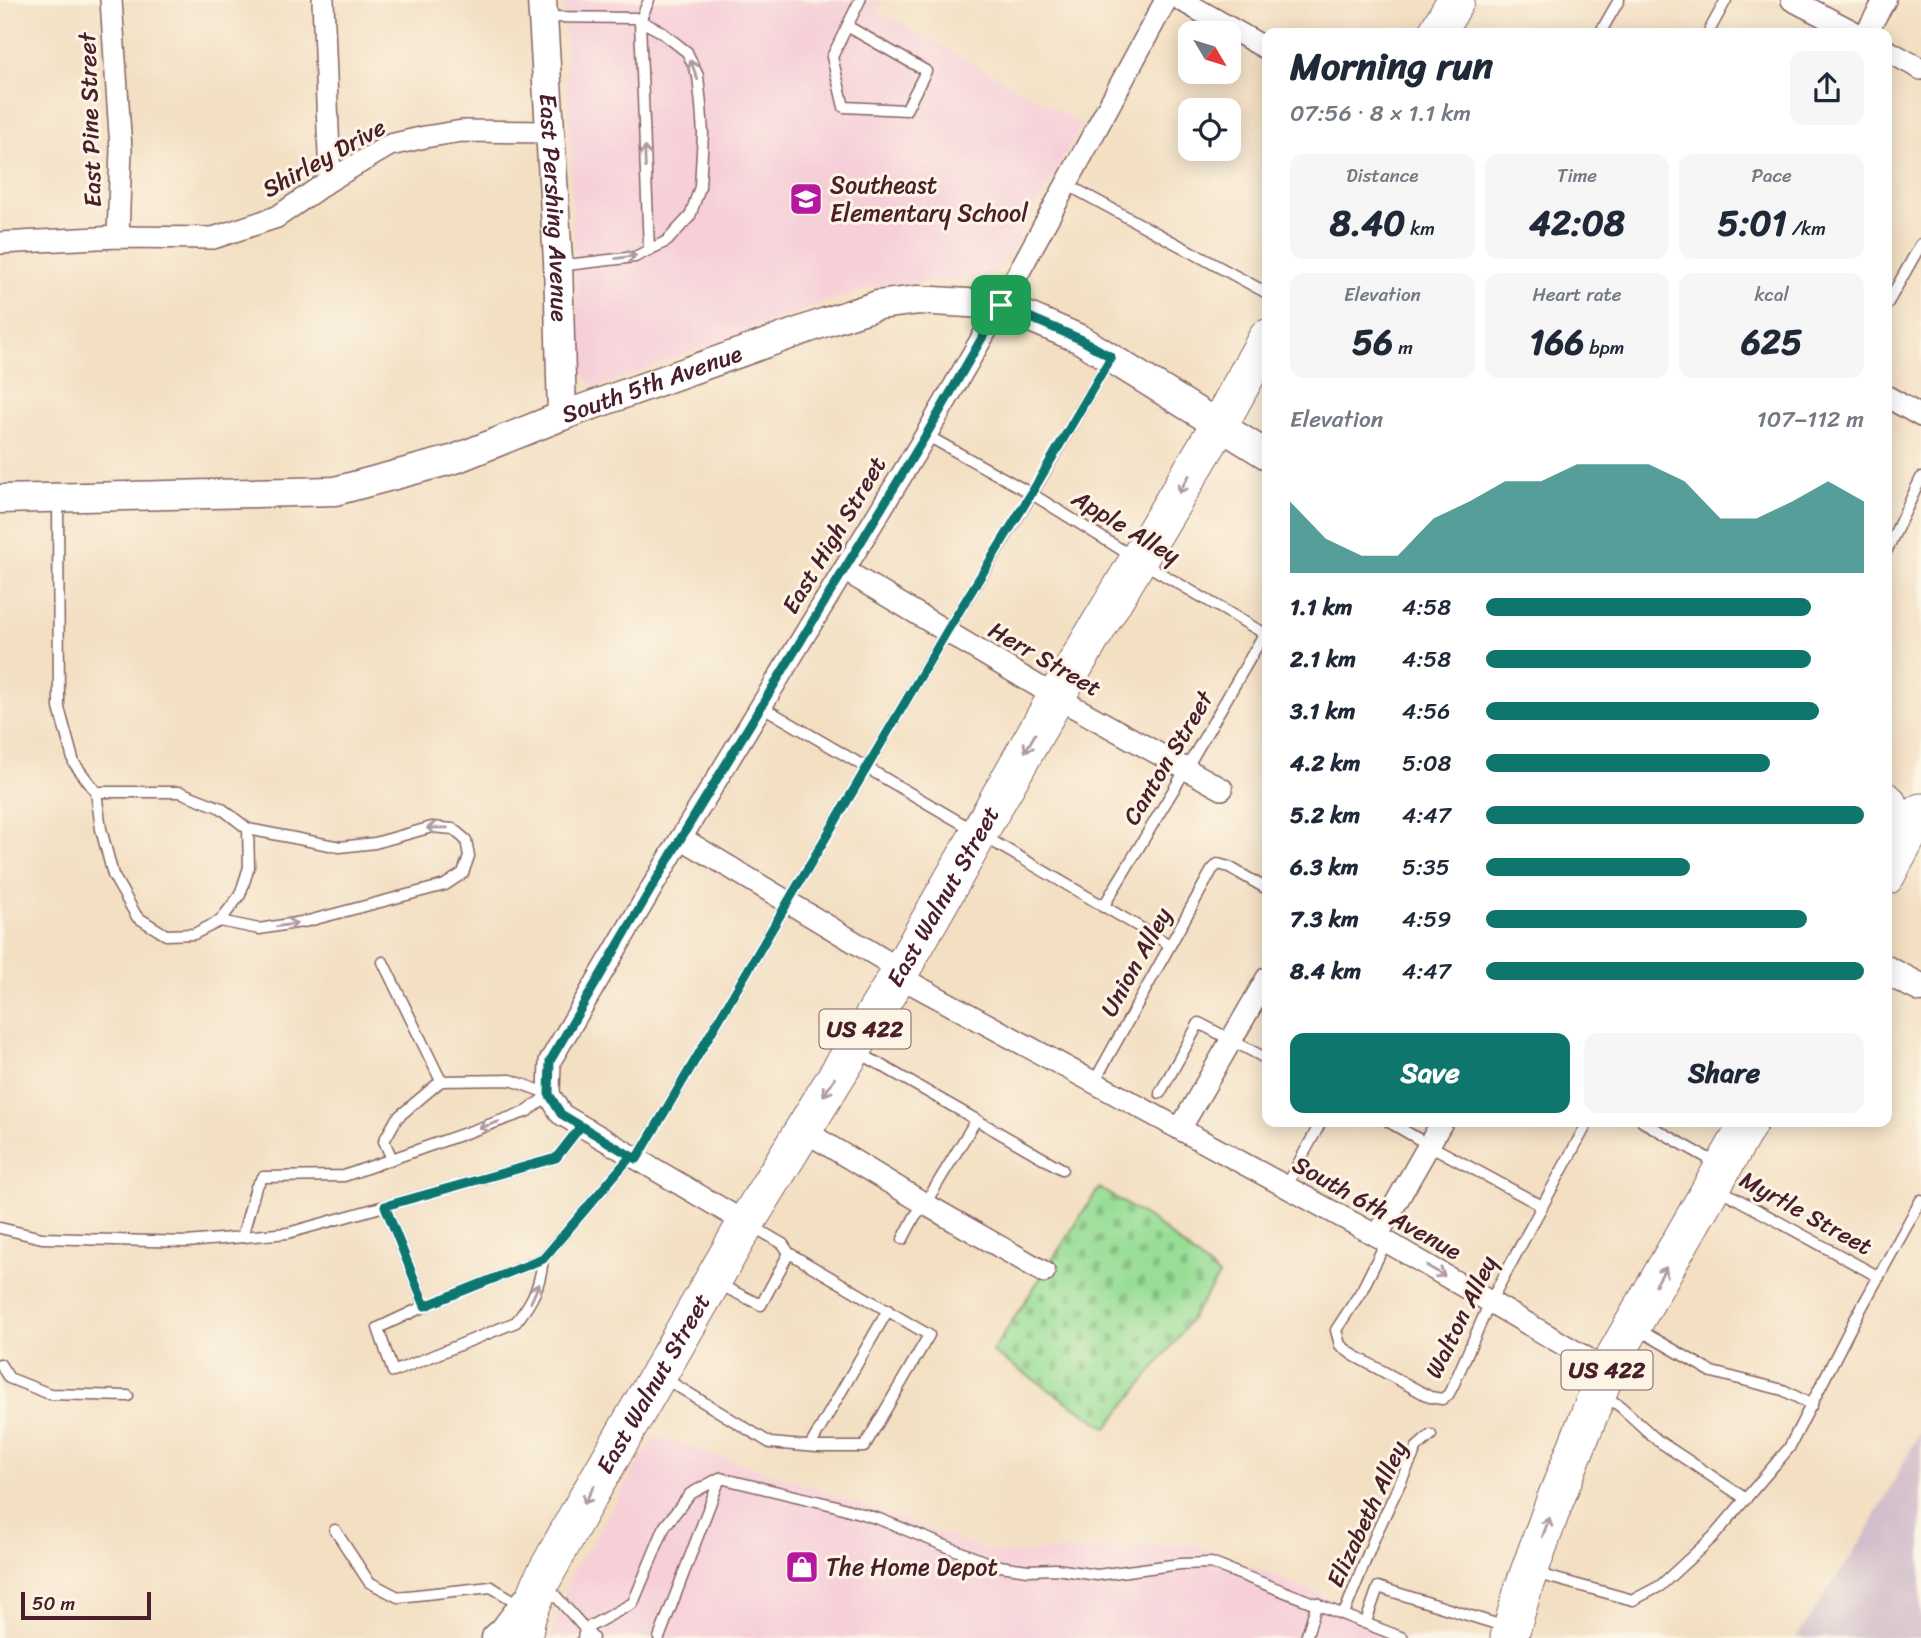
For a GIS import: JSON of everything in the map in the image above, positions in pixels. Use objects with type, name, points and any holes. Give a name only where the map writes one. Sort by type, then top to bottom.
[{"type":"highway","points":[[1440,28],[1456,0]]},
{"type":"highway","name":"East Walnut Street","points":[[529,1608],[746,1223],[899,973],[1056,697],[1219,425],[1262,347]]},
{"type":"highway","points":[[1892,809],[1897,822],[1892,840]]},
{"type":"highway","points":[[1892,865],[1920,815]]},
{"type":"highway","name":"US 422","points":[[1510,1634],[1554,1503],[1603,1380],[1746,1127]]},
{"type":"main road","name":"East Pershing Avenue","points":[[543,8],[558,266],[562,416]]},
{"type":"main road","name":"South 5th Avenue","points":[[0,499],[335,491],[455,459],[562,416],[878,305],[918,300],[1001,305],[1080,339],[1262,452]]},
{"type":"main road","points":[[1892,798],[1920,815]]},
{"type":"main road","points":[[1892,973],[1921,988]]},
{"type":"main road","points":[[496,1638],[529,1608]]},
{"type":"street","name":"East Pine Street","points":[[111,0],[121,149],[118,237]]},
{"type":"street","points":[[323,0],[330,180]]},
{"type":"street","name":"East High Street","points":[[549,1094],[550,1061],[681,838],[926,435],[1001,305],[1166,0]]},
{"type":"street","points":[[1181,0],[1262,46]]},
{"type":"street","points":[[1792,0],[1846,28]]},
{"type":"street","points":[[1869,28],[1885,0]]},
{"type":"street","points":[[1892,53],[1921,69]]},
{"type":"street","name":"Shirley Drive","points":[[0,243],[118,237],[212,238],[277,217],[330,180],[390,145],[462,131],[550,132]]},
{"type":"street","points":[[1892,399],[1921,416]]},
{"type":"street","name":"Herr Street","points":[[844,570],[1056,697],[1222,789]]},
{"type":"street","name":"South 6th Avenue","points":[[681,838],[899,973],[1286,1186],[1490,1302],[1603,1380]]},
{"type":"street","points":[[1181,1129],[1262,987]]},
{"type":"street","points":[[549,1094],[561,1114],[746,1223]]},
{"type":"street","points":[[1381,1239],[1439,1127]]},
{"type":"street","points":[[803,1129],[925,1204],[1044,1272]]},
{"type":"lane","points":[[649,0],[640,21],[649,250]]},
{"type":"lane","points":[[847,26],[926,71],[906,110],[844,107],[832,57],[847,26],[860,0]]},
{"type":"lane","points":[[1603,28],[1619,0]]},
{"type":"lane","points":[[1711,28],[1726,0]]},
{"type":"lane","points":[[543,8],[635,18],[660,31],[687,52],[698,76],[703,134],[701,187],[690,216],[667,241],[635,257],[558,266]]},
{"type":"lane","points":[[1066,184],[1262,290]]},
{"type":"lane","points":[[1892,295],[1921,244]]},
{"type":"lane","points":[[543,1259],[540,1281],[530,1305],[516,1322],[393,1372],[378,1328],[425,1306],[543,1259],[634,1157],[1111,357]]},
{"type":"lane","name":"Apple Alley","points":[[926,435],[1262,631]]},
{"type":"lane","points":[[1892,538],[1921,478]]},
{"type":"lane","points":[[58,499],[59,708],[74,763],[96,792],[101,829],[113,875],[137,917],[166,935],[194,934],[220,921],[240,895],[246,877],[249,867],[248,829]]},
{"type":"lane","name":"Canton Street","points":[[1103,907],[1262,640]]},
{"type":"lane","points":[[761,706],[1170,945]]},
{"type":"lane","points":[[96,792],[180,792],[221,808],[248,829],[340,847],[375,843],[432,827],[453,829],[466,840],[469,856],[463,873],[445,885],[308,921],[259,929],[220,921]]},
{"type":"lane","name":"Union Alley","points":[[1094,1082],[1212,870],[1218,864],[1229,867],[1262,886]]},
{"type":"lane","points":[[383,962],[441,1081]]},
{"type":"lane","points":[[1160,1093],[1199,1023],[1262,1056]]},
{"type":"lane","points":[[852,1049],[1062,1169]]},
{"type":"lane","points":[[392,1158],[384,1141],[397,1118],[441,1081],[511,1080],[549,1094]]},
{"type":"lane","points":[[242,1237],[256,1187],[263,1177],[344,1176],[528,1111],[549,1094]]},
{"type":"lane","points":[[904,1239],[915,1216],[976,1120]]},
{"type":"lane","points":[[0,1228],[55,1239],[187,1242],[288,1233],[556,1158],[581,1126]]},
{"type":"lane","points":[[1286,1186],[1318,1127]]},
{"type":"lane","points":[[1398,1127],[1542,1206]]},
{"type":"lane","name":"Walton Alley","points":[[1381,1239],[1362,1290],[1336,1330],[1340,1345],[1353,1355],[1430,1396],[1442,1399],[1453,1386],[1490,1302],[1585,1127]]},
{"type":"lane","name":"Myrtle Street","points":[[1650,1127],[1718,1176],[1879,1276]]},
{"type":"lane","points":[[1530,1572],[1633,1600],[1660,1586],[1713,1538],[1790,1448],[1921,1200]]},
{"type":"lane","points":[[385,1206],[425,1306]]},
{"type":"lane","points":[[659,1375],[770,1443],[810,1447],[864,1447],[929,1335],[789,1254],[783,1244],[746,1223]]},
{"type":"lane","points":[[712,1282],[761,1305],[789,1254]]},
{"type":"lane","points":[[810,1447],[888,1310]]},
{"type":"lane","points":[[1633,1326],[1712,1371],[1783,1390],[1812,1405]]},
{"type":"lane","points":[[0,1364],[9,1378],[50,1394],[128,1396]]},
{"type":"lane","points":[[1603,1380],[1621,1407],[1657,1440],[1746,1499]]},
{"type":"lane","name":"Elizabeth Alley","points":[[1344,1614],[1376,1534],[1417,1447],[1431,1435]]},
{"type":"lane","points":[[335,1530],[369,1581],[398,1597],[491,1587],[587,1635],[633,1603],[666,1526],[690,1494],[720,1478],[879,1519],[993,1565],[1097,1575],[1180,1564],[1212,1563],[1403,1638]]},
{"type":"lane","points":[[659,1638],[720,1478]]},
{"type":"lane","points":[[1366,1622],[1378,1587],[1510,1634]]},
{"type":"lane","points":[[1306,1638],[1317,1603]]},
{"type":"shaded area","name":"Southeast Elementary School","points":[[563,0],[882,0],[877,10],[1082,124],[1008,258],[996,273],[979,281],[885,284],[820,304],[595,388],[580,370]]},
{"type":"shaded area","points":[[1921,1429],[1921,1638],[1796,1638],[1866,1534]]},
{"type":"shaded area","points":[[654,1436],[786,1478],[999,1554],[1192,1544],[1312,1591],[1410,1638],[550,1638],[572,1574]]},
{"type":"green space","points":[[1099,1188],[1153,1221],[1219,1276],[1178,1338],[1107,1428],[992,1352]]},
{"type":"place","name":"Southeast Elementary School","points":[[806,199]]},
{"type":"place","name":"The Home Depot","points":[[802,1567]]},
{"type":"route","points":[[1001,305],[926,435],[681,838],[550,1061],[549,1094],[561,1114],[631,1156],[543,1259],[425,1306],[385,1206],[556,1158],[581,1126],[631,1156],[637,1159],[1111,357],[1080,339],[1001,305]]}]
